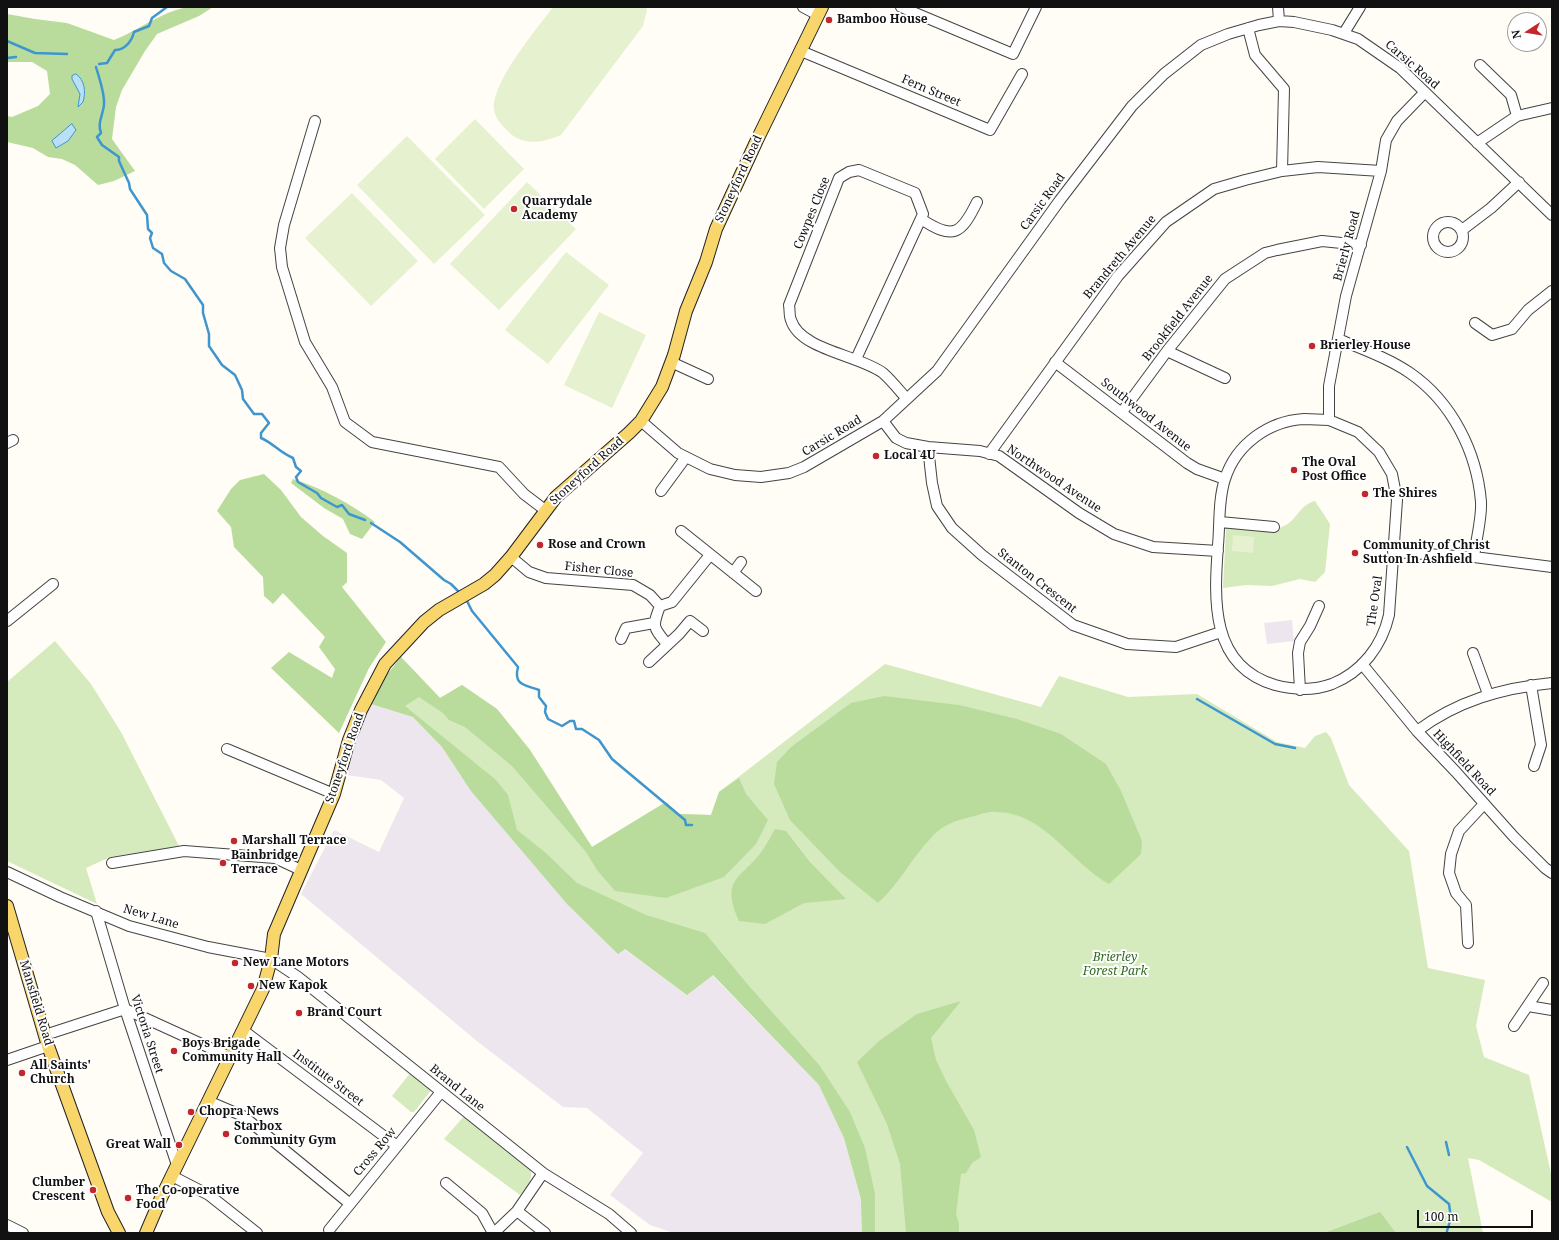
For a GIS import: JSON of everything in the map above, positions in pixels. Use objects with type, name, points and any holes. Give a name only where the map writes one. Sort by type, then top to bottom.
[{"type":"main road","name":"Stoneyford Road","points":[[146,1233],[177,1165],[244,1031],[263,989],[271,959],[274,934],[334,794],[352,734],[370,692],[385,664],[424,622],[439,610],[469,594],[495,575],[511,557],[545,510],[574,480],[630,433],[641,421],[662,386],[671,362],[686,311],[706,262],[716,229],[820,11]]},
{"type":"main road","name":"Mansfield Road","points":[[7,906],[46,1041],[108,1212],[120,1233]]},
{"type":"main road","name":"Mansfield Road","points":[[108,1212],[110,1233]]},
{"type":"street","points":[[803,7],[820,11]]},
{"type":"street","points":[[901,7],[1013,54],[1036,7]]},
{"type":"street","points":[[1278,7],[1279,21]]},
{"type":"street","points":[[1344,33],[1360,7]]},
{"type":"street","name":"Carsic Road","points":[[641,421],[686,457],[710,469],[747,477],[775,476],[814,462],[883,421],[906,398],[937,371],[1060,200],[1132,106],[1164,74],[1201,45],[1248,28],[1279,21],[1294,22],[1344,33],[1374,48],[1400,68],[1552,215]]},
{"type":"street","points":[[1248,28],[1255,55],[1284,89],[1282,171]]},
{"type":"street","name":"Fern Street","points":[[801,51],[990,130],[1022,74]]},
{"type":"street","points":[[1480,65],[1511,95],[1517,116]]},
{"type":"street","name":"Brierly Road","points":[[1329,420],[1329,386],[1346,296],[1381,171],[1386,140],[1396,121],[1425,92]]},
{"type":"street","points":[[1477,143],[1517,116],[1552,108]]},
{"type":"street","points":[[315,121],[284,225],[280,248],[282,267],[305,342],[332,387],[345,422],[372,442],[499,467],[524,494],[545,510]]},
{"type":"street","name":"Brandreth Avenue","points":[[989,454],[1118,276],[1166,222],[1214,190],[1245,180],[1282,171],[1318,167],[1381,171]]},
{"type":"street","name":"Cowpes Close","points":[[906,398],[883,373],[856,359],[810,342],[795,329],[791,320],[789,305],[839,178],[849,172],[860,170],[916,193],[923,214],[921,219]]},
{"type":"street","points":[[1462,230],[1491,208],[1519,182]]},
{"type":"street","points":[[856,359],[921,219],[932,226],[944,231],[952,232],[961,229],[967,222],[977,202]]},
{"type":"street","name":"Brookfield Avenue","points":[[1122,412],[1167,351],[1225,279],[1265,253],[1296,245],[1322,241],[1361,245]]},
{"type":"street","points":[[1475,323],[1492,335],[1512,329],[1528,310],[1552,291]]},
{"type":"street","points":[[1338,340],[1379,356],[1410,373],[1439,399],[1459,427],[1472,457],[1481,503],[1474,557]]},
{"type":"street","points":[[1167,351],[1224,378]]},
{"type":"street","points":[[671,362],[708,379]]},
{"type":"street","name":"Southwood Avenue","points":[[1055,362],[1187,463],[1197,469],[1225,479]]},
{"type":"street","name":"The Oval","points":[[1292,420],[1329,420],[1350,428],[1366,439],[1379,452],[1392,474],[1397,500],[1390,601],[1386,630],[1380,642],[1362,664],[1348,676],[1333,683],[1300,690],[1271,684],[1245,669],[1228,650],[1221,632],[1215,596],[1220,522],[1225,479],[1231,466],[1243,448],[1257,435],[1270,427],[1292,420]]},
{"type":"street","name":"Northwood Avenue","points":[[883,421],[896,438],[906,443],[928,447],[980,451],[999,456],[1079,513],[1114,534],[1153,547],[1218,551]]},
{"type":"street","name":"Stanton Crescent","points":[[928,447],[932,483],[937,506],[952,528],[982,555],[1073,625],[1127,644],[1176,647],[1221,632]]},
{"type":"street","points":[[661,491],[686,457]]},
{"type":"street","points":[[1220,522],[1274,526]]},
{"type":"street","points":[[681,531],[756,591]]},
{"type":"street","points":[[1394,552],[1474,557],[1552,567]]},
{"type":"street","points":[[668,644],[655,629],[654,623],[660,606],[672,602],[710,555]]},
{"type":"street","name":"Fisher Close","points":[[511,557],[529,572],[546,578],[633,585],[650,595],[660,606]]},
{"type":"street","points":[[733,573],[741,562]]},
{"type":"street","points":[[7,621],[53,584]]},
{"type":"street","points":[[1300,690],[1298,653],[1300,642],[1320,606]]},
{"type":"street","points":[[649,662],[690,621],[704,631]]},
{"type":"street","points":[[621,640],[626,628],[654,623]]},
{"type":"street","points":[[1473,654],[1488,694]]},
{"type":"street","name":"Highfield Road","points":[[1362,664],[1417,732],[1545,868],[1552,872]]},
{"type":"street","points":[[1417,732],[1436,716],[1488,694],[1531,685],[1552,683]]},
{"type":"street","points":[[1531,685],[1541,745],[1534,766]]},
{"type":"street","points":[[227,749],[334,794]]},
{"type":"street","points":[[1468,943],[1466,905],[1456,893],[1449,873],[1451,854],[1459,831],[1484,804]]},
{"type":"street","points":[[112,863],[184,851],[275,858],[301,870]]},
{"type":"street","name":"New Lane","points":[[7,872],[60,897],[137,928],[208,947],[271,959]]},
{"type":"street","name":"Victoria Street","points":[[96,911],[125,1009],[177,1165]]},
{"type":"street","name":"Brand Lane","points":[[271,959],[298,977],[543,1174],[609,1214],[631,1233]]},
{"type":"street","points":[[1514,1026],[1543,983]]},
{"type":"street","points":[[1528,1006],[1552,1010]]},
{"type":"street","points":[[7,1060],[46,1041],[125,1009],[230,1057]]},
{"type":"street","name":"Institute Street","points":[[244,1031],[397,1146]]},
{"type":"street","name":"Cross Row","points":[[329,1230],[349,1203],[441,1092]]},
{"type":"street","points":[[208,1101],[243,1116],[349,1203]]},
{"type":"street","points":[[446,1183],[482,1213],[494,1233],[518,1212],[543,1174]]},
{"type":"street","points":[[172,1176],[209,1196],[257,1233]]},
{"type":"street","points":[[518,1212],[545,1233]]},
{"type":"street","points":[[7,1225],[23,1233]]},
{"type":"shaded area","points":[[1292,620],[1294,641],[1267,644],[1264,623]]},
{"type":"shaded area","points":[[368,703],[413,717],[442,747],[471,791],[567,904],[618,954],[624,949],[687,995],[712,975],[819,1085],[844,1138],[861,1200],[862,1233],[674,1233],[650,1225],[610,1195],[643,1153],[587,1108],[563,1107],[478,1042],[301,894],[334,830],[379,852],[404,798],[381,780],[347,775],[351,752]]},
{"type":"green space","points":[[188,7],[213,7],[199,16],[157,34],[122,90],[116,107],[112,139],[135,171],[114,181],[98,185],[75,165],[62,159],[48,157],[33,148],[7,142],[7,116],[12,117],[38,106],[50,94],[47,71],[32,62],[7,62],[7,14],[67,23],[114,40],[159,17],[178,9]]},
{"type":"green space","points":[[553,7],[646,7],[647,10],[643,26],[561,135],[549,140],[536,142],[524,141],[512,135],[498,120],[494,110],[495,99],[507,72],[516,57]]},
{"type":"green space","points":[[475,119],[524,169],[484,209],[435,159]]},
{"type":"green space","points":[[407,136],[485,215],[434,264],[357,185]]},
{"type":"green space","points":[[527,182],[576,229],[499,310],[450,264]]},
{"type":"green space","points":[[352,193],[418,261],[371,306],[305,238]]},
{"type":"green space","points":[[566,252],[609,285],[548,364],[505,330]]},
{"type":"green space","points":[[599,312],[646,335],[612,408],[564,385]]},
{"type":"green space","points":[[264,474],[281,490],[301,517],[323,536],[347,553],[347,582],[342,587],[386,642],[369,668],[339,733],[271,668],[289,652],[332,678],[335,669],[319,647],[325,637],[283,593],[273,604],[264,596],[263,577],[234,547],[231,527],[217,511],[231,489],[240,480]]},
{"type":"green space","points":[[293,479],[336,497],[375,522],[362,539],[350,534],[343,519],[324,508],[291,483]]},
{"type":"green space","points":[[1315,501],[1330,524],[1325,572],[1315,582],[1300,579],[1272,586],[1246,585],[1223,588],[1226,529],[1228,526],[1259,530],[1283,527],[1289,523],[1306,505]]},
{"type":"green space","points":[[1233,535],[1254,537],[1253,553],[1232,551]]},
{"type":"green space","points":[[55,641],[91,684],[121,732],[179,846],[110,857],[86,868],[97,904],[7,861],[7,682]]},
{"type":"green space","name":"Brierley Forest Park","points":[[401,657],[440,698],[462,685],[497,709],[530,750],[592,847],[666,802],[679,814],[711,815],[719,792],[885,664],[1041,707],[1059,676],[1128,697],[1197,694],[1277,742],[1305,748],[1315,736],[1326,732],[1331,738],[1349,785],[1409,851],[1428,968],[1485,980],[1476,1026],[1484,1057],[1529,1075],[1552,1178],[1552,1202],[1479,1160],[1468,1158],[1483,1233],[862,1233],[861,1200],[844,1138],[819,1085],[713,975],[687,995],[625,949],[618,954],[567,904],[471,791],[442,747],[413,717],[368,703]]},
{"type":"green space","points":[[401,657],[440,698],[462,685],[497,709],[530,750],[592,847],[666,802],[679,814],[711,815],[719,792],[739,778],[746,794],[768,820],[756,844],[724,877],[666,898],[615,891],[597,870],[586,852],[512,766],[465,727],[449,720],[443,713],[419,697],[405,706],[496,780],[508,795],[517,830],[546,853],[577,883],[646,915],[705,933],[749,986],[820,1066],[850,1112],[865,1148],[875,1194],[875,1233],[862,1233],[861,1199],[844,1138],[819,1085],[713,975],[687,995],[625,949],[618,954],[567,904],[471,791],[442,747],[413,717],[368,703],[385,677]]},
{"type":"green space","points":[[884,696],[959,705],[1017,719],[1061,734],[1106,764],[1121,791],[1142,841],[1141,854],[1109,884],[1095,875],[1043,829],[1029,820],[1013,814],[988,812],[956,821],[945,826],[935,834],[923,847],[892,888],[878,903],[840,872],[790,820],[774,784],[777,762],[791,747],[851,703]]},
{"type":"green space","points":[[775,829],[786,831],[809,861],[846,899],[804,903],[765,924],[739,921],[734,907],[732,887],[740,874],[762,851]]},
{"type":"green space","points":[[961,1001],[931,1038],[936,1060],[946,1081],[974,1130],[981,1157],[972,1163],[966,1173],[961,1174],[956,1214],[959,1224],[959,1233],[906,1233],[900,1164],[887,1124],[857,1062],[879,1041],[917,1014]]},
{"type":"green space","points":[[411,1072],[432,1089],[414,1112],[411,1112],[392,1096]]},
{"type":"green space","points":[[465,1115],[530,1167],[530,1179],[520,1195],[444,1139]]},
{"type":"green space","points":[[1380,1212],[1396,1233],[1324,1233]]},
{"type":"water","points":[[76,74],[83,83],[84,90],[83,102],[78,107],[80,94],[72,79],[72,76]]},
{"type":"water","points":[[72,124],[76,130],[68,141],[56,148],[52,141]]},
{"type":"waterway","points":[[99,64],[107,63],[115,50],[119,50],[128,44],[132,39],[134,32],[149,26],[152,18],[167,7]]},
{"type":"waterway","points":[[7,41],[35,53],[67,54]]},
{"type":"waterway","points":[[7,58],[16,57]]},
{"type":"waterway","points":[[96,67],[104,96],[100,122],[101,133],[97,137],[102,145],[119,157],[119,161],[129,183],[130,189],[147,215],[148,229],[152,233],[150,238],[153,248],[162,254],[164,263],[171,271],[185,279],[203,305],[203,313],[209,334],[209,346],[222,365],[235,375],[242,390],[243,399],[254,414],[262,414],[269,423],[261,433],[261,438],[293,458],[296,467],[301,471],[296,477],[298,482],[337,507],[342,505],[349,514],[365,520]]},
{"type":"waterway","points":[[371,523],[400,542],[461,594]]},
{"type":"waterway","points":[[466,599],[472,611],[518,667],[517,678],[519,681],[525,686],[539,690],[539,697],[546,706],[545,712],[548,719],[562,726],[570,721],[574,721],[576,729],[582,729],[599,740],[612,759],[685,820],[686,825],[692,825]]},
{"type":"waterway","points":[[1197,699],[1275,744],[1295,748]]},
{"type":"waterway","points":[[1446,1142],[1449,1155]]},
{"type":"waterway","points":[[1407,1147],[1427,1186],[1449,1204],[1451,1218],[1447,1231]]},
{"type":"place","name":"Bamboo House","points":[[829,20]]},
{"type":"place","name":"Quarrydale Academy","points":[[514,209]]},
{"type":"place","name":"Brierley House","points":[[1312,346]]},
{"type":"place","name":"Local 4U","points":[[876,456]]},
{"type":"place","name":"The Oval Post Office","points":[[1294,470]]},
{"type":"place","name":"The Shires","points":[[1365,494]]},
{"type":"place","name":"Rose and Crown","points":[[540,545]]},
{"type":"place","name":"Community of Christ Sutton In Ashfield","points":[[1355,553]]},
{"type":"place","name":"Marshall Terrace","points":[[234,841]]},
{"type":"place","name":"Bainbridge Terrace","points":[[223,863]]},
{"type":"place","name":"New Lane Motors","points":[[235,963]]},
{"type":"place","name":"New Kapok","points":[[251,986]]},
{"type":"place","name":"Brand Court","points":[[299,1013]]},
{"type":"place","name":"Boys Brigade Community Hall","points":[[174,1051]]},
{"type":"place","name":"All Saints' Church","points":[[22,1073]]},
{"type":"place","name":"Chopra News","points":[[191,1112]]},
{"type":"place","name":"Starbox Community Gym","points":[[226,1134]]},
{"type":"place","name":"Great Wall","points":[[179,1145]]},
{"type":"place","name":"Clumber Crescent","points":[[93,1190]]},
{"type":"place","name":"The Co-operative Food","points":[[128,1198]]}]
